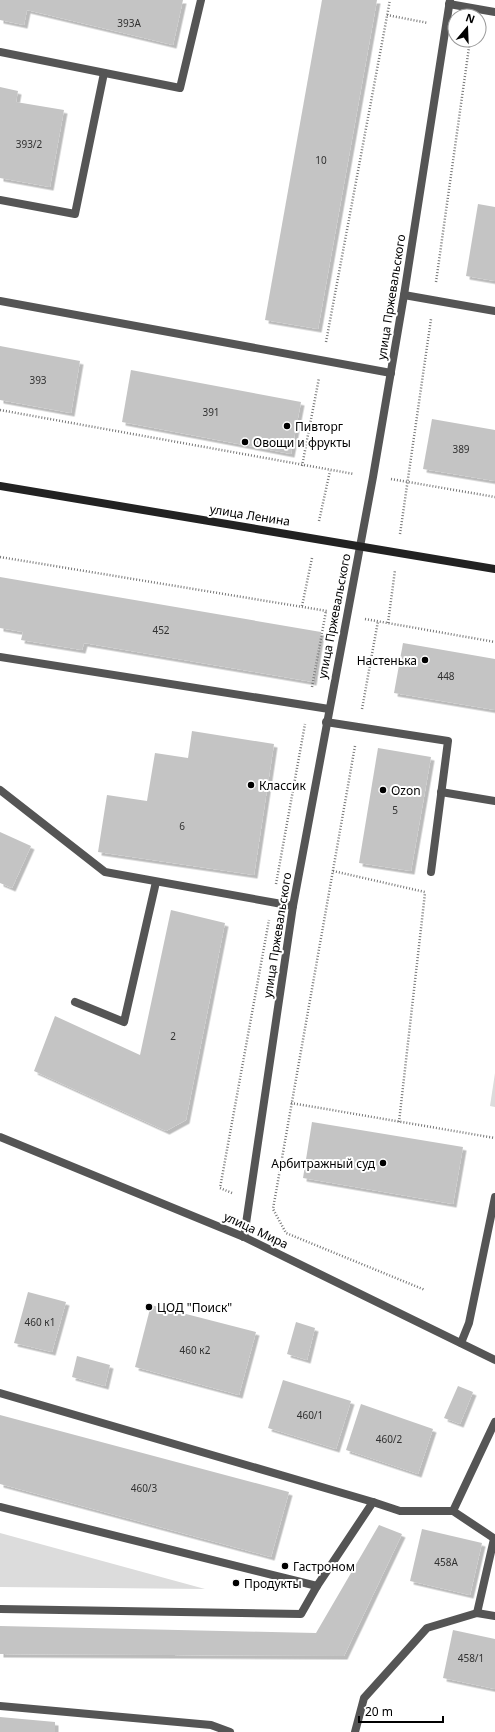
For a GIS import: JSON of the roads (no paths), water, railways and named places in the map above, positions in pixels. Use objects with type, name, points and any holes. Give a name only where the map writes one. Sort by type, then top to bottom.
[{"type":"main road","name":"улица Ленина","points":[[0,486],[360,545],[495,569]]},
{"type":"street","points":[[0,52],[180,88],[201,0]]},
{"type":"street","points":[[450,2],[495,12]]},
{"type":"street","name":"улица Пржевальского","points":[[244,1237],[293,906],[326,722],[348,615],[391,373],[445,25],[450,2]]},
{"type":"street","points":[[0,200],[75,214],[104,73]]},
{"type":"street","points":[[404,295],[495,311]]},
{"type":"street","points":[[0,301],[391,373]]},
{"type":"street","points":[[0,657],[329,709]]},
{"type":"street","points":[[326,722],[448,741],[431,872]]},
{"type":"street","points":[[0,790],[105,872],[293,906]]},
{"type":"street","points":[[441,792],[495,801]]},
{"type":"street","points":[[76,1002],[124,1022],[156,882]]},
{"type":"street","name":"улица Мира","points":[[0,1137],[244,1237],[495,1360]]},
{"type":"street","points":[[461,1343],[469,1323],[495,1197]]},
{"type":"street","points":[[0,1393],[400,1511],[453,1511],[494,1539],[477,1613]]},
{"type":"street","points":[[453,1511],[495,1422]]},
{"type":"street","points":[[0,1609],[301,1614],[317,1586],[373,1502]]},
{"type":"street","points":[[0,1508],[317,1586]]},
{"type":"street","points":[[355,1732],[364,1698],[427,1628],[477,1613],[495,1616]]},
{"type":"street","points":[[0,1706],[211,1725],[230,1732]]},
{"type":"place","name":"Пивторг","points":[[287,426]]},
{"type":"place","name":"Овощи и фрукты","points":[[245,442]]},
{"type":"place","name":"Настенька","points":[[425,660]]},
{"type":"place","name":"Классик","points":[[251,785]]},
{"type":"place","name":"Ozon","points":[[383,790]]},
{"type":"place","name":"Арбитражный суд","points":[[383,1163]]},
{"type":"place","name":"ЦОД \"Поиск\"","points":[[149,1307]]},
{"type":"place","name":"Гастроном","points":[[285,1566]]},
{"type":"place","name":"Продукты","points":[[236,1583]]}]
